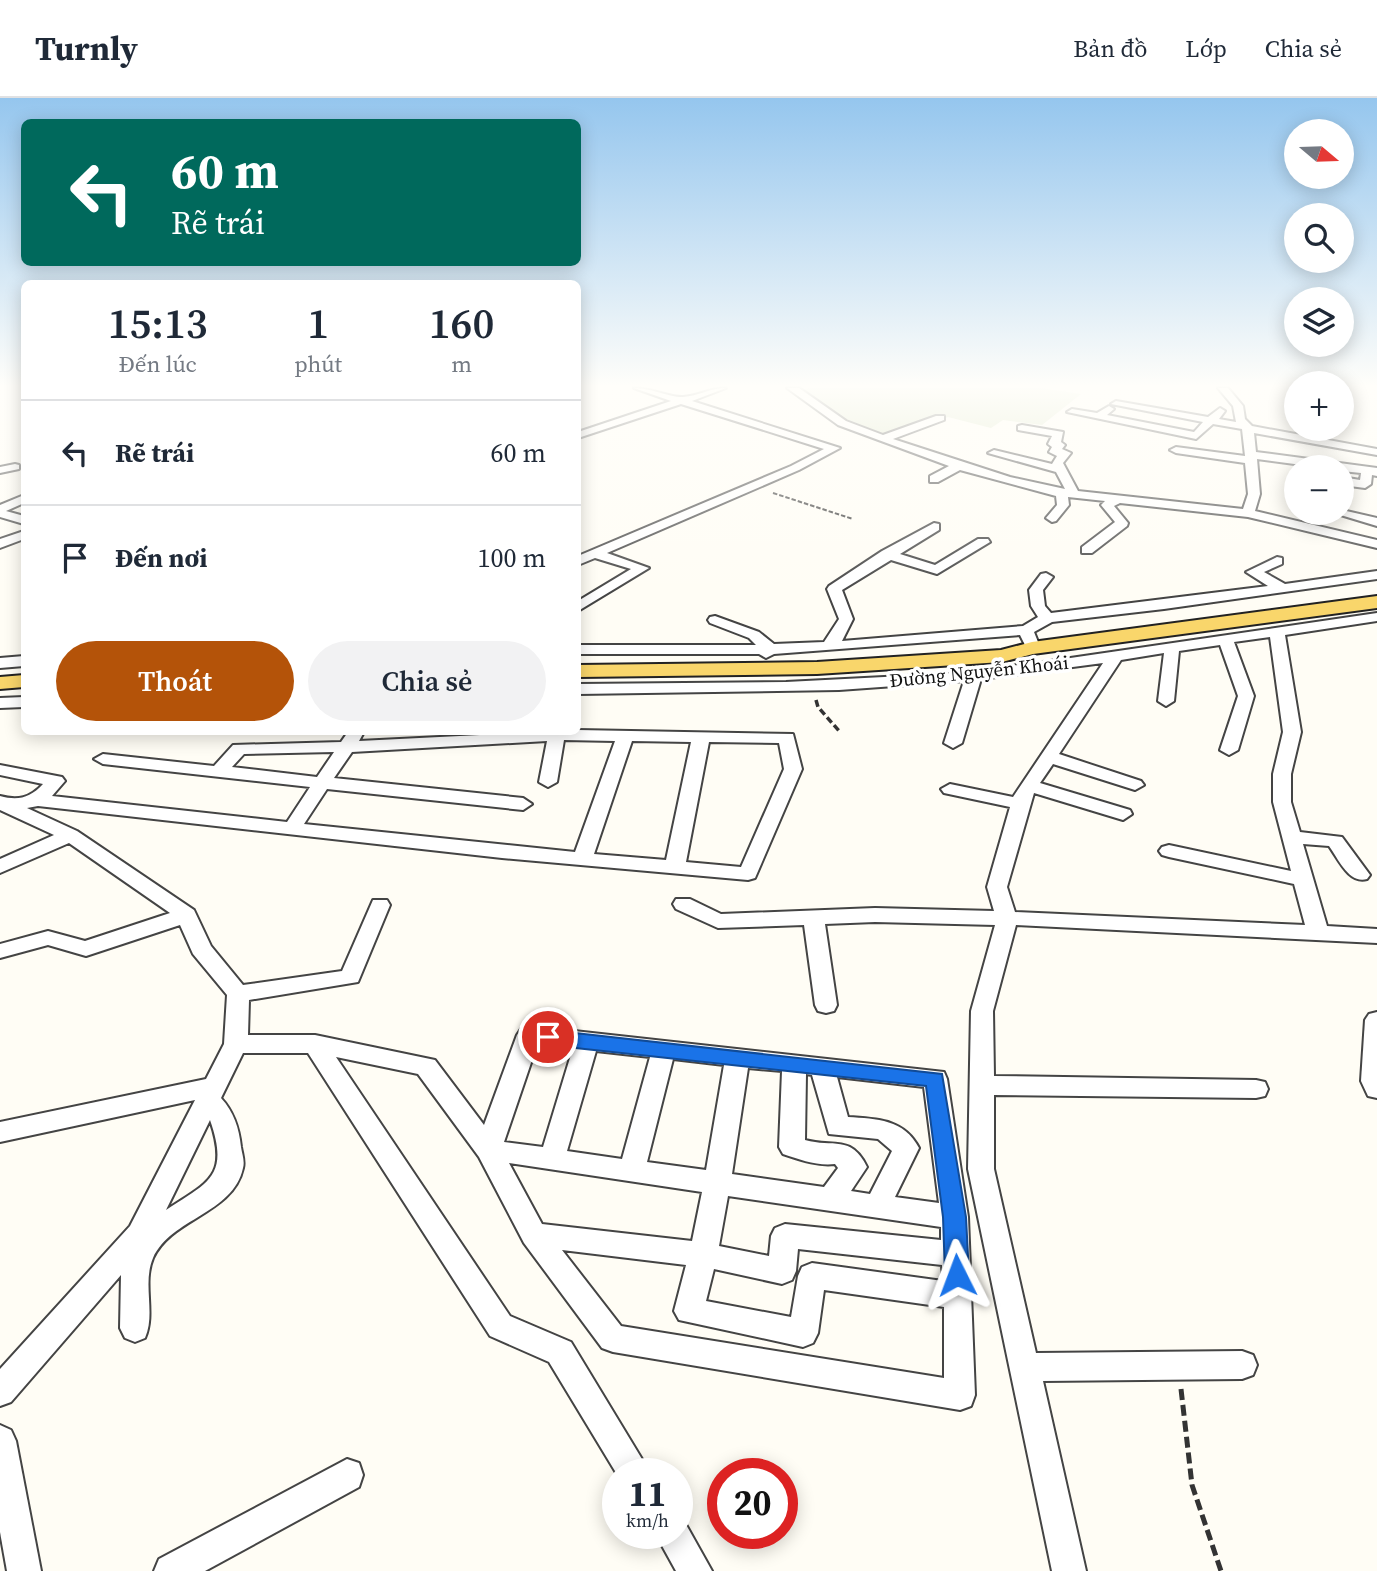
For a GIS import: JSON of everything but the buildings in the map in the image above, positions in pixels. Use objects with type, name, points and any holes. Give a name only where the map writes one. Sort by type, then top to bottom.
[{"type":"main road","name":"Đường Nguyễn Khoái","points":[[582,669],[751,669],[1002,656],[1029,639],[1377,602]]},
{"type":"main road","points":[[0,683],[21,681]]},
{"type":"street","points":[[581,560],[815,457]]},
{"type":"street","points":[[918,457],[1067,493],[1248,513],[1377,544]]},
{"type":"street","points":[[1009,457],[1062,470]]},
{"type":"street","points":[[1052,518],[1063,505],[1067,493],[1062,470],[1057,463],[1062,457]]},
{"type":"street","points":[[1216,457],[1253,463]]},
{"type":"street","points":[[1248,513],[1254,494],[1252,457]]},
{"type":"street","points":[[1196,465],[1284,464]]},
{"type":"street","points":[[934,479],[958,466]]},
{"type":"street","points":[[0,470],[15,467]]},
{"type":"street","points":[[1354,469],[1372,471],[1365,484],[1354,483]]},
{"type":"street","points":[[1087,550],[1122,523],[1107,505],[1119,498]]},
{"type":"street","points":[[0,511],[21,500]]},
{"type":"street","points":[[0,511],[21,519]]},
{"type":"street","points":[[1354,516],[1377,522]]},
{"type":"street","points":[[828,647],[847,625],[848,616],[834,589],[934,527]]},
{"type":"street","points":[[0,544],[21,536]]},
{"type":"street","points":[[887,554],[937,570],[983,542]]},
{"type":"street","points":[[581,605],[642,568],[595,554]]},
{"type":"street","points":[[1276,561],[1254,572],[1282,588]]},
{"type":"street","name":"Đường Nguyễn Khoái","points":[[581,650],[770,649],[1029,639],[1048,618],[1164,606],[1377,575]]},
{"type":"street","points":[[1046,577],[1036,590],[1041,613],[1048,618]]},
{"type":"street","name":"Đường Nguyễn Khoái","points":[[581,689],[811,686],[974,675],[1117,654],[1172,649],[1377,617]]},
{"type":"street","points":[[1277,631],[1292,732],[1282,774],[1282,802],[1318,933]]},
{"type":"street","points":[[1226,640],[1246,696],[1229,750]]},
{"type":"street","points":[[751,669],[770,649]]},
{"type":"street","points":[[1166,702],[1172,649]]},
{"type":"street","points":[[1069,1571],[981,1169],[982,1011],[1007,918],[997,887],[1020,804],[1029,786],[1117,654]]},
{"type":"street","points":[[0,663],[21,661]]},
{"type":"street","points":[[953,743],[974,675]]},
{"type":"street","points":[[0,703],[21,702]]},
{"type":"street","points":[[3,804],[38,800],[583,859],[748,874],[793,769],[787,738],[581,734]]},
{"type":"street","points":[[220,771],[239,749],[350,739],[488,735]]},
{"type":"street","points":[[548,782],[557,735]]},
{"type":"street","points":[[583,859],[625,736]]},
{"type":"street","points":[[675,867],[701,737]]},
{"type":"street","points":[[292,828],[350,739]]},
{"type":"street","points":[[1049,757],[1135,785]]},
{"type":"street","points":[[103,759],[523,804]]},
{"type":"street","points":[[0,770],[56,781],[38,800]]},
{"type":"street","points":[[1029,786],[1123,814]]},
{"type":"street","points":[[950,789],[1020,804]]},
{"type":"street","points":[[0,1391],[140,1234],[236,1044],[237,994],[201,949],[187,915],[70,835],[3,804]]},
{"type":"street","points":[[0,867],[70,835]]},
{"type":"street","points":[[1291,837],[1335,841],[1360,875]]},
{"type":"street","points":[[1169,851],[1304,880]]},
{"type":"street","points":[[683,904],[718,921],[875,915],[1007,918],[1377,936]]},
{"type":"street","points":[[237,994],[350,977],[380,905]]},
{"type":"street","points":[[0,951],[48,938],[86,949],[187,915]]},
{"type":"street","points":[[814,919],[826,1004]]},
{"type":"street","points":[[1377,1020],[1373,1081],[1377,1089]]},
{"type":"street","points":[[236,1044],[315,1044],[426,1066],[488,1150],[534,1235],[613,1338],[960,1395],[954,1217],[935,1079],[529,1035],[488,1150]]},
{"type":"street","points":[[552,1159],[587,1042]]},
{"type":"street","points":[[315,1044],[500,1326],[560,1352],[625,1458]]},
{"type":"street","points":[[632,1170],[664,1050]]},
{"type":"street","points":[[737,1058],[718,1183],[690,1311],[803,1333],[812,1276],[958,1296]]},
{"type":"street","points":[[794,1064],[792,1147],[820,1156],[841,1153],[854,1167],[830,1199]]},
{"type":"street","points":[[822,1067],[838,1127],[884,1129],[906,1147],[877,1206]]},
{"type":"street","points":[[981,1085],[1256,1089]]},
{"type":"street","points":[[0,1132],[211,1093]]},
{"type":"street","points":[[135,1328],[135,1274],[138,1258],[145,1245],[162,1227],[217,1190],[230,1170],[223,1117],[211,1093]]},
{"type":"street","points":[[488,1150],[954,1217]]},
{"type":"street","points":[[534,1235],[702,1255],[782,1271],[785,1236],[956,1254]]},
{"type":"street","points":[[1025,1367],[1242,1365]]},
{"type":"street","points":[[0,1441],[24,1571]]},
{"type":"street","points":[[171,1571],[347,1475]]},
{"type":"street","points":[[682,1549],[695,1571]]},
{"type":"lane","points":[[715,620],[754,635],[770,649]]},
{"type":"path","points":[[751,486],[853,519]]},
{"type":"path","points":[[811,686],[818,707],[840,732]]},
{"type":"path","points":[[1177,1366],[1192,1485],[1221,1571]]},
{"type":"route","points":[[548,1037],[935,1079],[954,1217],[957,1275]]}]
